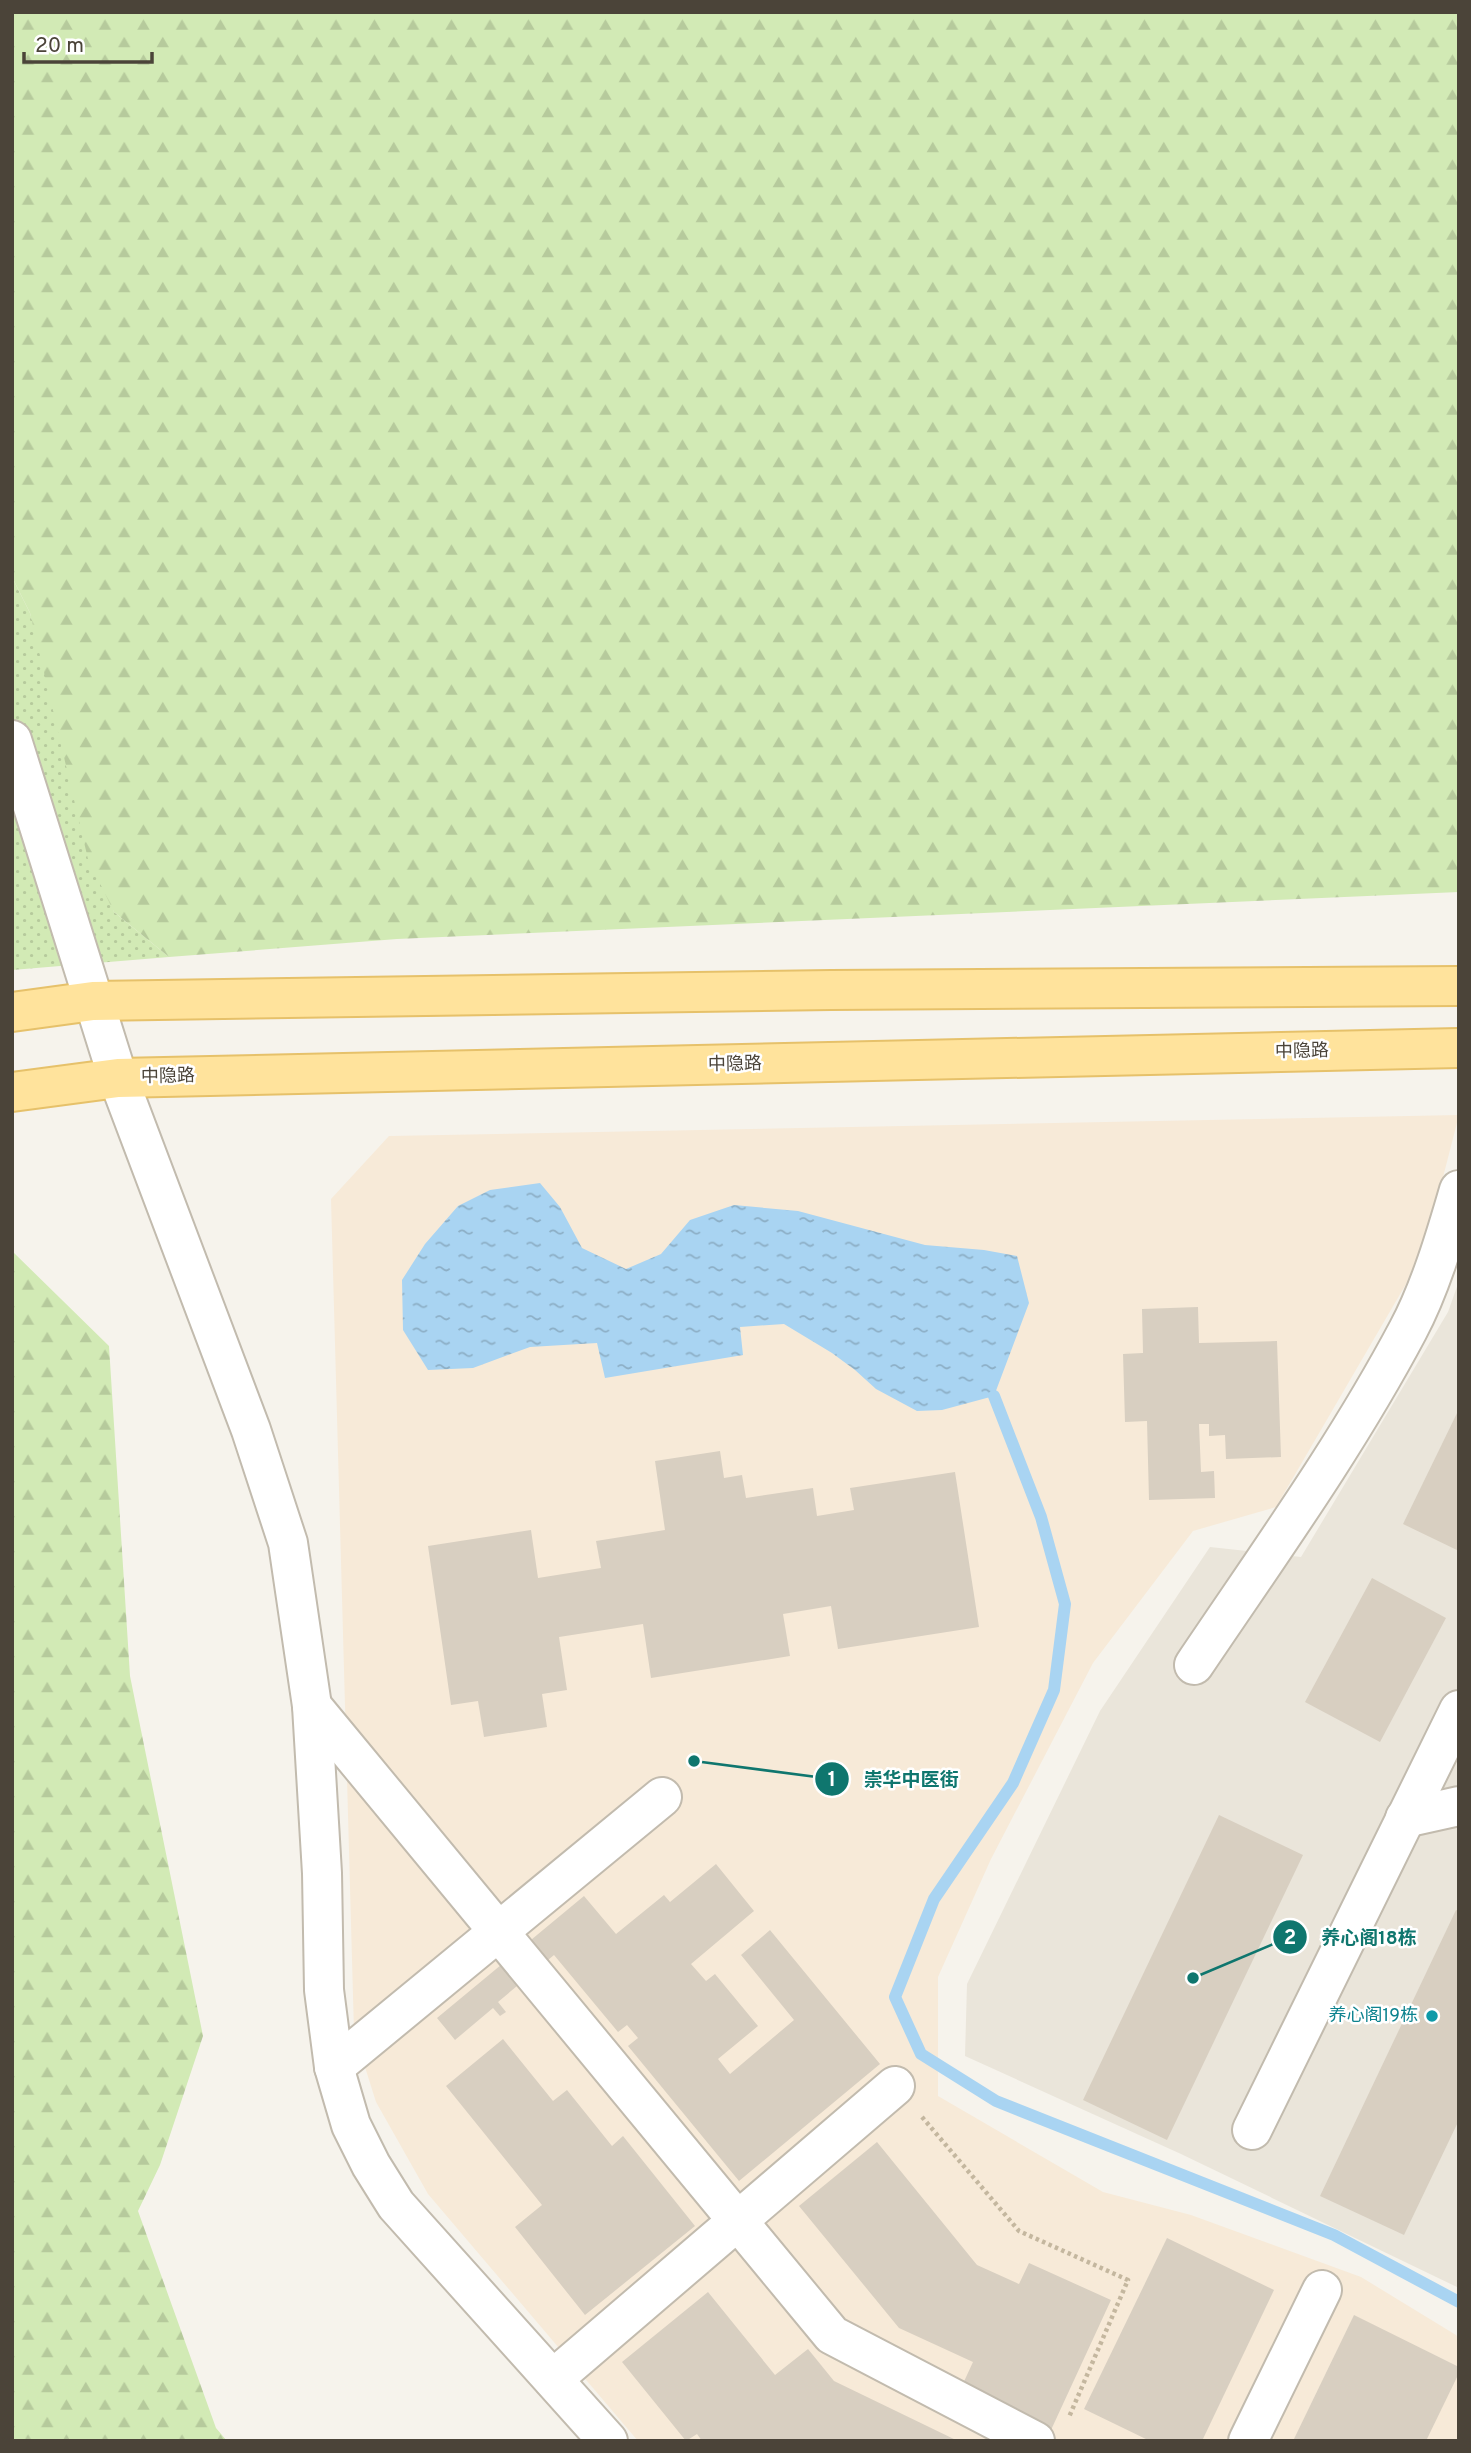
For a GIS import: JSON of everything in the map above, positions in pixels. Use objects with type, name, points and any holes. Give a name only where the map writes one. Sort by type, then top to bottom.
[{"type":"main road","points":[[12,1012],[93,1001],[845,990],[1459,986]]},
{"type":"main road","name":"中隐路","points":[[12,1092],[118,1078],[1459,1048]]},
{"type":"street","points":[[12,740],[118,1078],[251,1430],[288,1543],[312,1706],[323,1873],[324,1990],[334,2067],[351,2125],[371,2165],[396,2205],[608,2441]]},
{"type":"street","points":[[1194,1665],[1331,1461],[1409,1328],[1444,1241],[1459,1190]]},
{"type":"street","points":[[312,1706],[832,2335],[1050,2435]]},
{"type":"street","points":[[1252,2130],[1459,1710]]},
{"type":"street","points":[[334,2067],[662,1797]]},
{"type":"street","points":[[1405,1818],[1459,1806]]},
{"type":"street","points":[[553,2379],[895,2086]]},
{"type":"street","points":[[1248,2441],[1322,2290]]},
{"type":"path","points":[[895,2086],[1019,2231],[1128,2280],[1050,2435]]},
{"type":"shaded area","points":[[1459,1115],[1432,1220],[1406,1284],[1276,1507],[1193,1531],[1093,1663],[991,1859],[938,1977],[938,2096],[1103,2192],[1191,2215],[1361,2277],[1456,2335],[1459,2339],[1459,2441],[638,2441],[428,2194],[376,2102],[354,2032],[331,1199],[389,1136]]},
{"type":"shaded area","points":[[1459,1281],[1459,2288],[1181,2154],[965,2056],[967,1984],[1100,1711],[1210,1547],[1301,1557],[1448,1312]]},
{"type":"green space","points":[[12,12],[1459,12],[1459,892],[397,939],[169,957],[114,912],[88,859],[30,613],[12,577]]},
{"type":"green space","points":[[12,577],[30,613],[114,912],[169,957],[12,970]]},
{"type":"green space","points":[[12,1251],[109,1346],[130,1676],[203,2036],[160,2165],[138,2211],[216,2428],[227,2441],[12,2441]]},
{"type":"water","points":[[540,1183],[560,1207],[582,1248],[626,1269],[661,1254],[690,1220],[734,1205],[798,1211],[925,1245],[1017,1256],[1029,1303],[994,1396],[942,1410],[917,1411],[876,1389],[832,1353],[784,1324],[740,1327],[743,1355],[605,1378],[597,1343],[530,1347],[473,1368],[428,1370],[403,1330],[402,1280],[425,1244],[458,1206],[490,1190]]},
{"type":"building","points":[[1198,1307],[1199,1343],[1277,1341],[1281,1457],[1226,1459],[1225,1435],[1209,1436],[1209,1424],[1199,1424],[1201,1472],[1214,1471],[1215,1498],[1149,1500],[1147,1421],[1125,1422],[1123,1354],[1143,1353],[1142,1309]]},
{"type":"building","points":[[1459,1409],[1459,1551],[1403,1524]]},
{"type":"building","points":[[720,1451],[724,1478],[742,1475],[746,1498],[813,1488],[817,1516],[854,1510],[850,1488],[955,1472],[979,1627],[838,1649],[831,1606],[783,1614],[790,1656],[651,1678],[643,1624],[559,1637],[567,1690],[542,1694],[547,1727],[484,1737],[478,1701],[451,1705],[428,1546],[531,1530],[538,1578],[601,1568],[596,1541],[665,1530],[655,1461]]},
{"type":"building","points":[[1372,1578],[1446,1618],[1380,1742],[1305,1702]]},
{"type":"building","points":[[1219,1815],[1303,1855],[1167,2140],[1083,2100]]},
{"type":"building","points":[[716,1864],[754,1911],[691,1964],[706,1981],[715,1974],[758,2026],[718,2059],[730,2074],[794,2020],[741,1955],[770,1930],[880,2064],[739,2181],[628,2046],[638,2038],[627,2025],[618,2032],[554,1955],[498,2002],[506,2012],[500,2016],[493,2008],[455,2040],[437,2018],[584,1896],[616,1934],[664,1895],[670,1902]]},
{"type":"building","name":"养心阁19栋","points":[[1456,1910],[1459,1911],[1459,2120],[1404,2235],[1320,2196]]},
{"type":"building","points":[[503,2039],[553,2101],[567,2090],[612,2146],[623,2136],[695,2226],[585,2315],[515,2227],[542,2205],[446,2086]]},
{"type":"building","points":[[877,2142],[977,2265],[1019,2284],[1029,2263],[1111,2300],[1051,2430],[961,2388],[973,2362],[899,2328],[799,2206]]},
{"type":"building","points":[[1167,2238],[1274,2290],[1202,2441],[1150,2441],[1084,2409]]},
{"type":"building","points":[[708,2292],[775,2375],[808,2349],[834,2381],[958,2441],[702,2441],[697,2434],[686,2441],[622,2362]]},
{"type":"building","points":[[1354,2315],[1459,2367],[1459,2373],[1426,2441],[1293,2441]]},
{"type":"waterway","points":[[994,1396],[1041,1517],[1065,1604],[1054,1690],[1013,1783],[934,1899],[895,1997],[921,2054],[996,2101],[1334,2235],[1459,2302]]},
{"type":"place","name":"崇华中医街","points":[[694,1761]]},
{"type":"place","name":"养心阁18栋","points":[[1193,1978]]},
{"type":"place","name":"养心阁19栋","points":[[1432,2016]]}]
